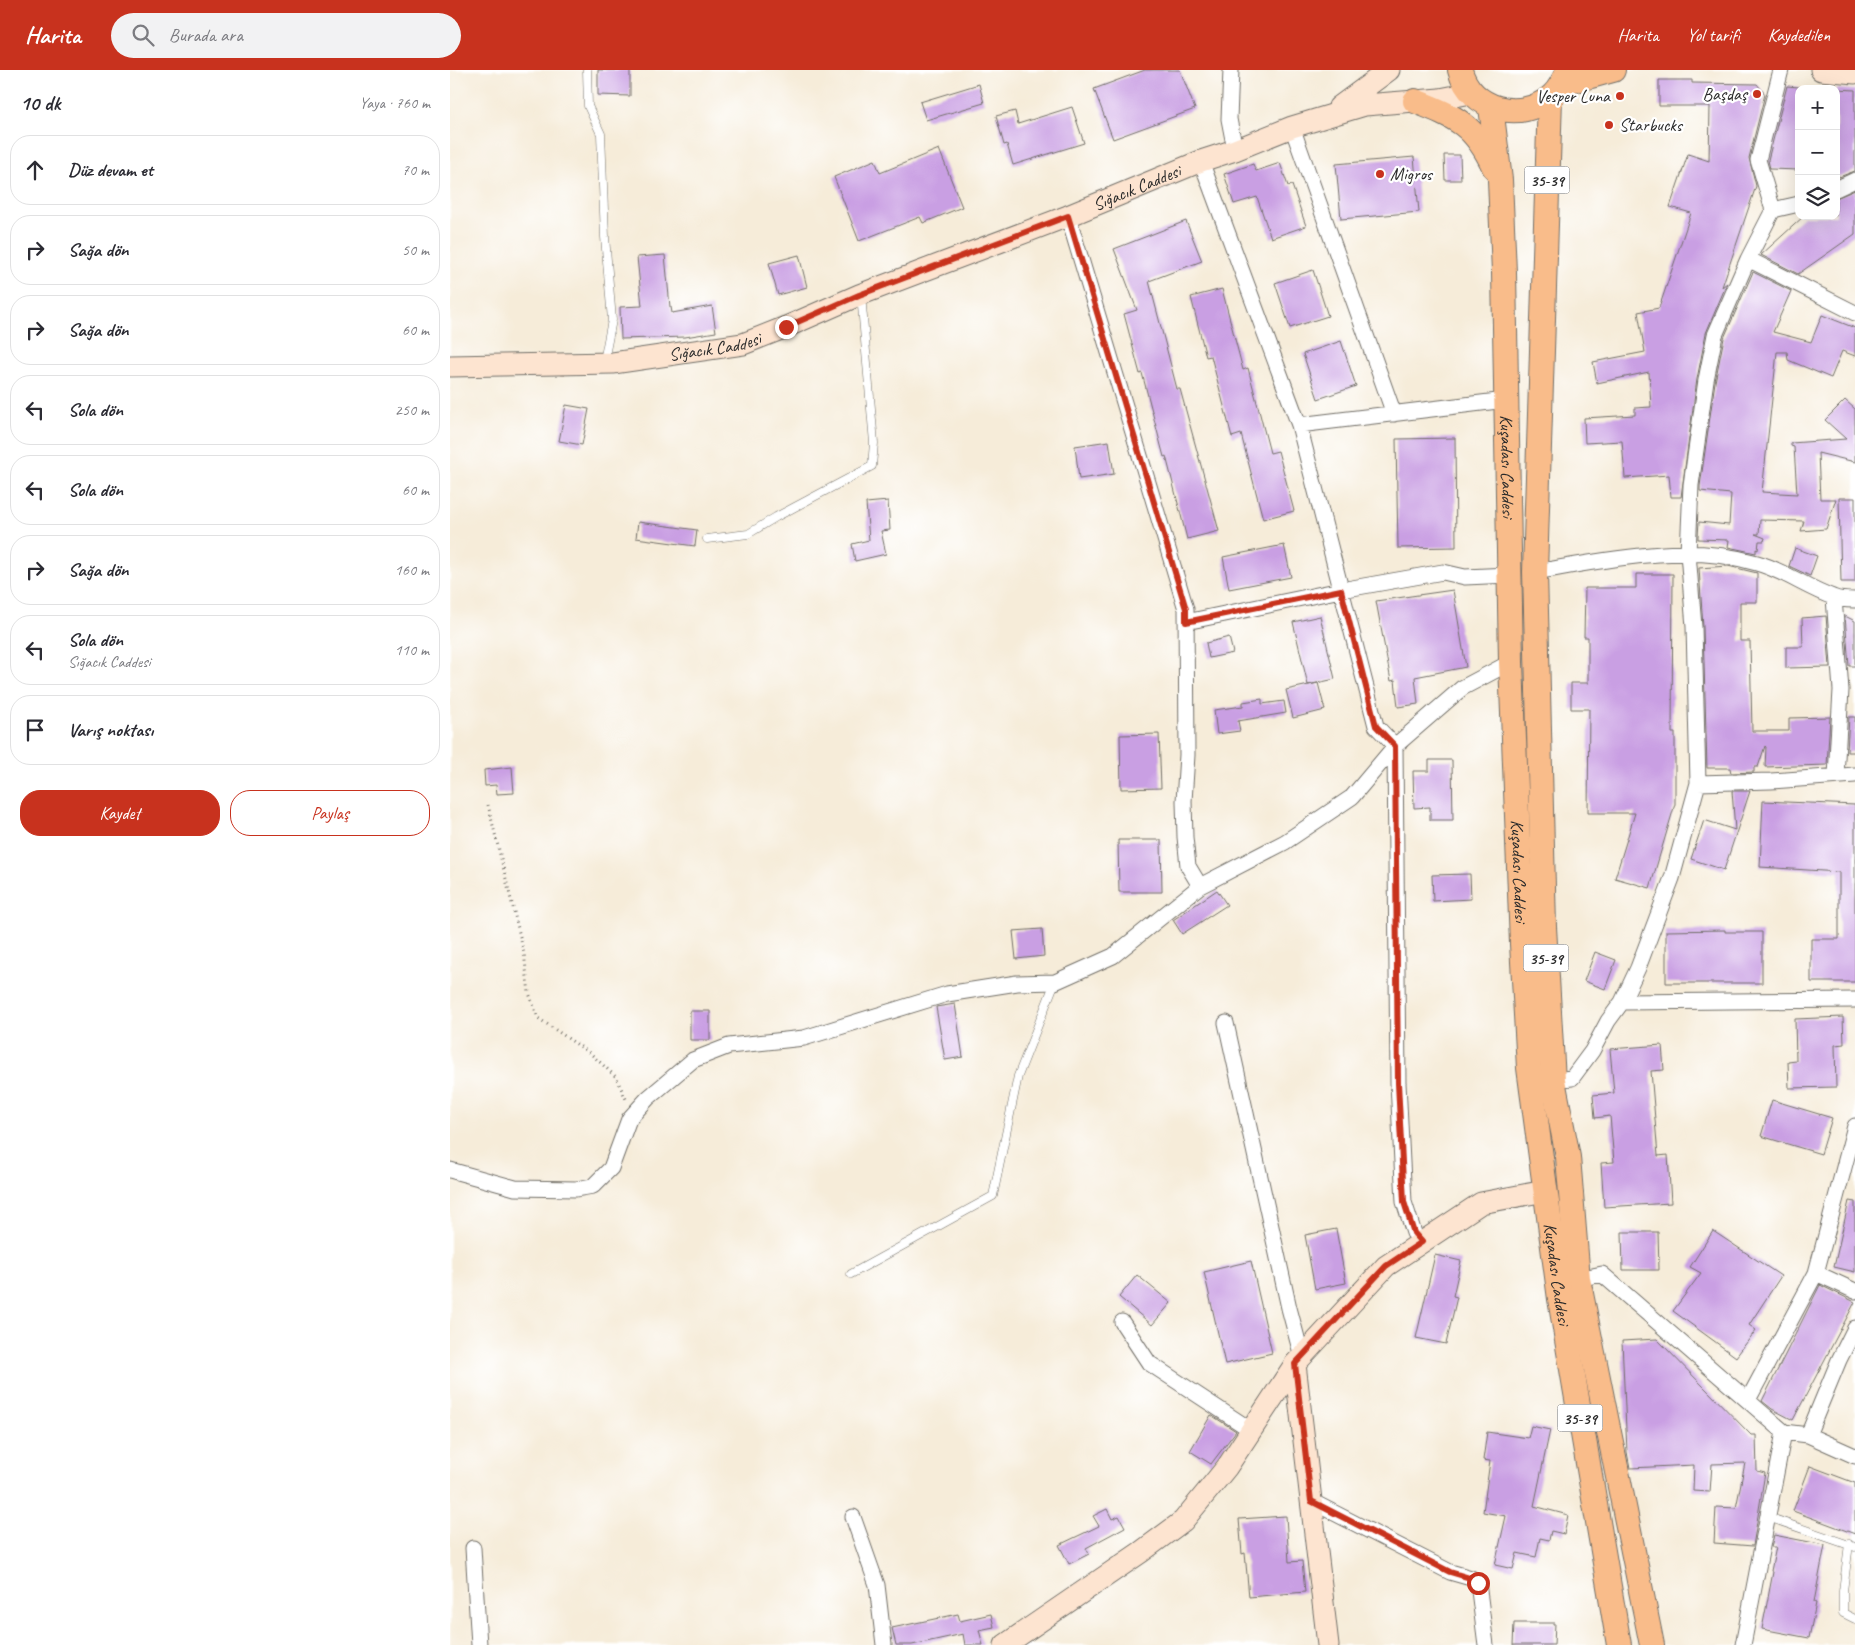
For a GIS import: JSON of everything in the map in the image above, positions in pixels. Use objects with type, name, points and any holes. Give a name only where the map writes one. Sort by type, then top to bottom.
[{"type":"main road","name":"Sığacık Caddesi","points":[[1329,115],[1388,70]]},
{"type":"main road","points":[[1460,70],[1471,93],[1492,107],[1513,111],[1526,110],[1539,105],[1560,84],[1613,70]]},
{"type":"main road","points":[[1821,70],[1855,73]]},
{"type":"main road","name":"Kuşadası Caddesi","points":[[1560,84],[1545,262],[1534,572],[1544,927],[1553,1080],[1568,1157],[1578,1279],[1652,1645]]},
{"type":"main road","name":"Sığacık Caddesi","points":[[450,366],[604,363],[743,344],[859,295],[1068,216],[1201,161],[1235,150],[1292,127],[1365,105],[1415,101],[1471,93]]},
{"type":"main road","points":[[1415,101],[1445,112],[1465,125],[1484,146],[1500,180]]},
{"type":"main road","name":"35-39","points":[[1492,107],[1500,180]]},
{"type":"main road","name":"Kuşadası Caddesi","points":[[1500,180],[1510,662],[1521,934],[1529,1068],[1560,1299],[1619,1645]]},
{"type":"main road","points":[[1005,1645],[1183,1521],[1226,1466],[1299,1360],[1386,1266],[1481,1203],[1546,1191]]},
{"type":"main road","points":[[1299,1360],[1311,1501],[1328,1645]]},
{"type":"street","points":[[1231,70],[1229,119],[1235,150]]},
{"type":"street","points":[[1553,1080],[1572,1078],[1592,1051],[1608,1021],[1622,1002],[1638,968],[1672,878],[1698,783],[1694,627],[1688,553],[1691,485],[1706,380],[1715,335],[1748,259],[1773,210],[1758,160],[1781,70]]},
{"type":"street","points":[[1292,127],[1394,414]]},
{"type":"street","points":[[1201,161],[1299,425],[1376,726],[1395,746],[1398,1083],[1404,1202],[1414,1233],[1422,1242]]},
{"type":"street","points":[[1840,187],[1855,180]]},
{"type":"street","points":[[1773,210],[1795,205]]},
{"type":"street","points":[[1068,216],[1186,609],[1187,755],[1184,801],[1185,837],[1188,866],[1200,886]]},
{"type":"street","points":[[1748,259],[1855,313]]},
{"type":"street","points":[[1299,425],[1506,400]]},
{"type":"street","points":[[1534,572],[1623,557],[1688,553],[1721,555],[1758,563],[1834,598],[1855,600]]},
{"type":"street","points":[[1186,622],[1341,590],[1443,572],[1464,577],[1509,575]]},
{"type":"street","points":[[1834,598],[1841,690],[1836,776]]},
{"type":"street","points":[[450,1170],[516,1188],[576,1189],[593,1186],[611,1168],[628,1119],[648,1098],[693,1060],[729,1046],[804,1038],[947,994],[1016,983],[1055,982],[1113,956],[1200,886],[1285,842],[1352,797],[1395,746],[1462,688],[1510,662]]},
{"type":"street","points":[[1698,783],[1855,775]]},
{"type":"street","points":[[1622,1002],[1855,1000]]},
{"type":"street","points":[[1226,1023],[1299,1360]]},
{"type":"street","points":[[1748,1400],[1816,1274],[1855,1126]]},
{"type":"street","points":[[1578,1279],[1602,1274],[1784,1432],[1808,1435],[1855,1456]]},
{"type":"street","points":[[1816,1274],[1855,1291]]},
{"type":"street","points":[[1122,1322],[1149,1363],[1251,1430]]},
{"type":"street","points":[[1808,1435],[1842,1353],[1855,1328]]},
{"type":"street","points":[[1744,1645],[1784,1432]]},
{"type":"street","points":[[1311,1501],[1450,1572],[1470,1578],[1478,1583],[1486,1645]]},
{"type":"street","points":[[854,1517],[877,1585],[884,1645]]},
{"type":"street","points":[[473,1548],[480,1645]]},
{"type":"lane","points":[[587,70],[588,106],[601,134],[605,237],[612,320],[604,363]]},
{"type":"lane","points":[[707,539],[748,534],[872,466],[874,443],[862,306],[859,295]]},
{"type":"lane","points":[[851,1274],[992,1196],[1018,1076],[1055,982]]},
{"type":"lane","points":[[1768,1517],[1852,1546],[1843,1591],[1843,1612],[1855,1619]]},
{"type":"path","points":[[488,805],[524,952],[529,993],[538,1018],[591,1054],[616,1077],[625,1094],[628,1119]]},
{"type":"building","points":[[598,70],[630,70],[630,96],[598,95]]},
{"type":"building","points":[[1145,70],[1180,70],[1195,109],[1113,139],[1094,89]]},
{"type":"building","points":[[1659,80],[1692,80],[1692,83],[1757,84],[1765,94],[1749,158],[1756,186],[1722,287],[1727,283],[1706,333],[1697,379],[1681,497],[1671,497],[1669,475],[1625,478],[1622,441],[1585,443],[1584,418],[1635,415],[1635,408],[1651,407],[1649,372],[1597,383],[1593,362],[1645,352],[1638,312],[1659,308],[1691,213],[1670,207],[1688,154],[1709,161],[1710,106],[1659,106]]},
{"type":"building","points":[[979,84],[984,103],[926,120],[920,102]]},
{"type":"building","points":[[1787,86],[1795,87],[1795,170],[1770,169],[1768,160]]},
{"type":"building","points":[[1840,89],[1855,90],[1855,171],[1840,177]]},
{"type":"building","points":[[1072,107],[1084,143],[1013,165],[1007,144],[1004,145],[996,116],[1015,111],[1018,124]]},
{"type":"building","points":[[939,149],[962,207],[923,223],[920,217],[859,241],[834,177],[875,160],[880,173]]},
{"type":"building","points":[[1444,155],[1460,155],[1461,180],[1445,180]]},
{"type":"building","points":[[1414,157],[1419,212],[1341,219],[1336,164]]},
{"type":"building","points":[[1280,163],[1288,186],[1292,185],[1306,226],[1271,238],[1257,197],[1234,204],[1224,174],[1253,164],[1256,171]]},
{"type":"building","points":[[1855,190],[1855,234],[1798,274],[1761,255],[1800,220],[1840,220],[1840,196]]},
{"type":"building","points":[[1186,221],[1202,261],[1149,281],[1177,389],[1180,389],[1219,531],[1187,539],[1166,456],[1164,457],[1124,314],[1137,310],[1114,249]]},
{"type":"building","points":[[665,255],[672,313],[712,306],[716,332],[685,337],[621,339],[620,307],[642,306],[637,257]]},
{"type":"building","points":[[799,255],[807,287],[778,295],[769,263]]},
{"type":"building","points":[[1313,270],[1328,316],[1290,328],[1275,283]]},
{"type":"building","points":[[1753,272],[1791,291],[1773,332],[1811,342],[1822,315],[1855,328],[1855,356],[1842,351],[1831,378],[1788,360],[1787,352],[1777,352],[1762,492],[1797,494],[1794,447],[1791,446],[1791,443],[1846,439],[1825,420],[1845,400],[1855,409],[1855,462],[1818,453],[1820,499],[1836,499],[1826,529],[1801,531],[1804,521],[1760,520],[1759,534],[1755,534],[1765,538],[1764,541],[1759,541],[1756,553],[1728,547],[1729,540],[1698,539],[1699,522],[1729,525],[1731,494],[1700,491],[1700,486],[1715,382],[1724,338]]},
{"type":"building","points":[[1222,289],[1243,370],[1248,368],[1270,453],[1278,451],[1294,511],[1263,519],[1241,434],[1232,437],[1211,356],[1206,357],[1191,297]]},
{"type":"building","points":[[1341,341],[1356,386],[1318,399],[1303,354]]},
{"type":"building","points":[[566,405],[589,409],[582,445],[559,441]]},
{"type":"building","points":[[1455,438],[1456,547],[1398,548],[1396,439]]},
{"type":"building","points":[[1109,441],[1114,474],[1079,479],[1075,446]]},
{"type":"building","points":[[1839,498],[1855,498],[1855,582],[1841,582]]},
{"type":"building","points":[[888,501],[890,530],[881,531],[886,554],[855,561],[852,544],[869,540],[866,503]]},
{"type":"building","points":[[638,522],[697,530],[695,546],[636,538]]},
{"type":"building","points":[[1284,545],[1291,577],[1229,589],[1223,557]]},
{"type":"building","points":[[1795,548],[1817,556],[1810,576],[1789,566]]},
{"type":"building","points":[[1728,566],[1757,573],[1757,602],[1740,602],[1740,641],[1750,641],[1752,731],[1789,731],[1789,718],[1830,717],[1827,765],[1765,767],[1765,746],[1758,767],[1754,767],[1754,772],[1731,773],[1730,768],[1707,768],[1703,627],[1699,568]]},
{"type":"building","points":[[1636,574],[1673,574],[1672,733],[1675,733],[1675,804],[1650,888],[1615,878],[1635,813],[1588,813],[1589,709],[1571,709],[1571,683],[1588,683],[1588,637],[1584,637],[1585,588],[1636,588]]},
{"type":"building","points":[[1453,590],[1466,667],[1415,677],[1418,704],[1398,707],[1395,680],[1391,681],[1376,601]]},
{"type":"building","points":[[1320,616],[1335,679],[1308,685],[1293,622]]},
{"type":"building","points":[[1826,616],[1830,667],[1786,668],[1786,647],[1803,647],[1802,618]]},
{"type":"building","points":[[1845,616],[1855,621],[1855,666],[1849,666]]},
{"type":"building","points":[[1229,637],[1233,653],[1209,658],[1206,643]]},
{"type":"building","points":[[1318,683],[1325,710],[1293,718],[1286,690]]},
{"type":"building","points":[[1262,699],[1262,704],[1284,701],[1286,713],[1238,721],[1240,731],[1217,734],[1214,710],[1243,706],[1243,702]]},
{"type":"building","points":[[1849,717],[1855,717],[1855,752],[1847,752]]},
{"type":"building","points":[[1159,734],[1161,788],[1121,789],[1120,735]]},
{"type":"building","points":[[1429,760],[1452,760],[1453,820],[1430,820],[1430,807],[1414,808],[1413,771],[1429,771]]},
{"type":"building","points":[[512,767],[514,793],[497,794],[496,785],[485,786],[484,770]]},
{"type":"building","points":[[1732,791],[1750,791],[1724,870],[1691,859],[1704,820],[1735,830]]},
{"type":"building","points":[[1763,801],[1855,805],[1855,982],[1811,982],[1811,939],[1839,939],[1839,872],[1760,867]]},
{"type":"building","points":[[1118,840],[1161,840],[1162,892],[1119,892]]},
{"type":"building","points":[[1470,874],[1471,899],[1433,901],[1432,875]]},
{"type":"building","points":[[1217,890],[1227,905],[1182,934],[1173,920]]},
{"type":"building","points":[[1042,929],[1044,956],[1016,959],[1013,931]]},
{"type":"building","points":[[1725,930],[1725,932],[1762,932],[1762,983],[1666,983],[1666,931]]},
{"type":"building","points":[[1595,952],[1616,960],[1605,989],[1584,981]]},
{"type":"building","points":[[955,1004],[963,1057],[945,1060],[936,1007]]},
{"type":"building","points":[[690,1011],[710,1011],[710,1040],[690,1040]]},
{"type":"building","points":[[1843,1017],[1844,1044],[1835,1045],[1836,1087],[1789,1088],[1788,1062],[1796,1061],[1795,1019]]},
{"type":"building","points":[[1662,1045],[1664,1070],[1651,1071],[1658,1156],[1668,1155],[1671,1203],[1604,1207],[1601,1163],[1614,1162],[1610,1116],[1595,1118],[1593,1095],[1614,1093],[1610,1049]]},
{"type":"building","points":[[1772,1100],[1832,1118],[1821,1154],[1761,1136]]},
{"type":"building","points":[[1849,1201],[1855,1202],[1855,1272],[1834,1267]]},
{"type":"building","points":[[1336,1229],[1346,1283],[1315,1289],[1305,1235]]},
{"type":"building","points":[[1713,1231],[1781,1276],[1749,1325],[1756,1330],[1736,1357],[1673,1311],[1701,1273],[1690,1267]]},
{"type":"building","points":[[1622,1232],[1658,1232],[1659,1270],[1623,1270]]},
{"type":"building","points":[[1435,1255],[1461,1261],[1453,1296],[1457,1297],[1446,1344],[1416,1338]]},
{"type":"building","points":[[1251,1261],[1272,1353],[1225,1364],[1204,1272]]},
{"type":"building","points":[[1137,1275],[1171,1303],[1152,1325],[1119,1297]]},
{"type":"building","points":[[1820,1285],[1855,1302],[1793,1420],[1772,1409],[1762,1401]]},
{"type":"building","points":[[1657,1339],[1751,1435],[1756,1435],[1757,1471],[1765,1473],[1753,1546],[1714,1543],[1716,1507],[1736,1508],[1745,1463],[1712,1464],[1710,1492],[1693,1491],[1694,1465],[1630,1468],[1627,1452],[1622,1341]]},
{"type":"building","points":[[1211,1415],[1236,1431],[1211,1464],[1190,1451]]},
{"type":"building","points":[[1531,1426],[1550,1430],[1534,1506],[1568,1515],[1564,1534],[1551,1531],[1549,1540],[1540,1538],[1536,1557],[1517,1553],[1513,1569],[1495,1565],[1506,1516],[1483,1512],[1490,1461],[1483,1460],[1487,1432],[1528,1438]]},
{"type":"building","points":[[1810,1466],[1855,1483],[1855,1534],[1793,1511]]},
{"type":"building","points":[[1107,1509],[1112,1519],[1119,1516],[1125,1527],[1086,1548],[1089,1554],[1069,1564],[1059,1545],[1099,1526],[1093,1516]]},
{"type":"building","points":[[1286,1516],[1289,1562],[1302,1561],[1305,1592],[1249,1597],[1245,1553],[1242,1554],[1239,1519]]},
{"type":"building","points":[[1774,1535],[1825,1545],[1809,1638],[1762,1629],[1773,1572],[1771,1571],[1776,1547],[1771,1547]]},
{"type":"building","points":[[958,1614],[960,1621],[991,1614],[994,1627],[979,1630],[983,1645],[965,1645],[963,1634],[912,1645],[896,1645],[892,1628]]},
{"type":"building","points":[[1514,1623],[1555,1623],[1554,1645],[1513,1645]]},
{"type":"place","name":"Başdaş","points":[[1757,94]]},
{"type":"place","name":"Vesper Luna","points":[[1620,96]]},
{"type":"place","name":"Starbucks","points":[[1609,125]]},
{"type":"place","name":"Migros","points":[[1380,174]]},
{"type":"route","points":[[786,327],[859,295],[1068,216],[1186,609],[1186,622],[1341,590],[1376,726],[1395,746],[1398,1083],[1404,1202],[1414,1233],[1422,1242],[1386,1266],[1295,1364],[1311,1501],[1450,1572],[1470,1578],[1478,1583]]}]
